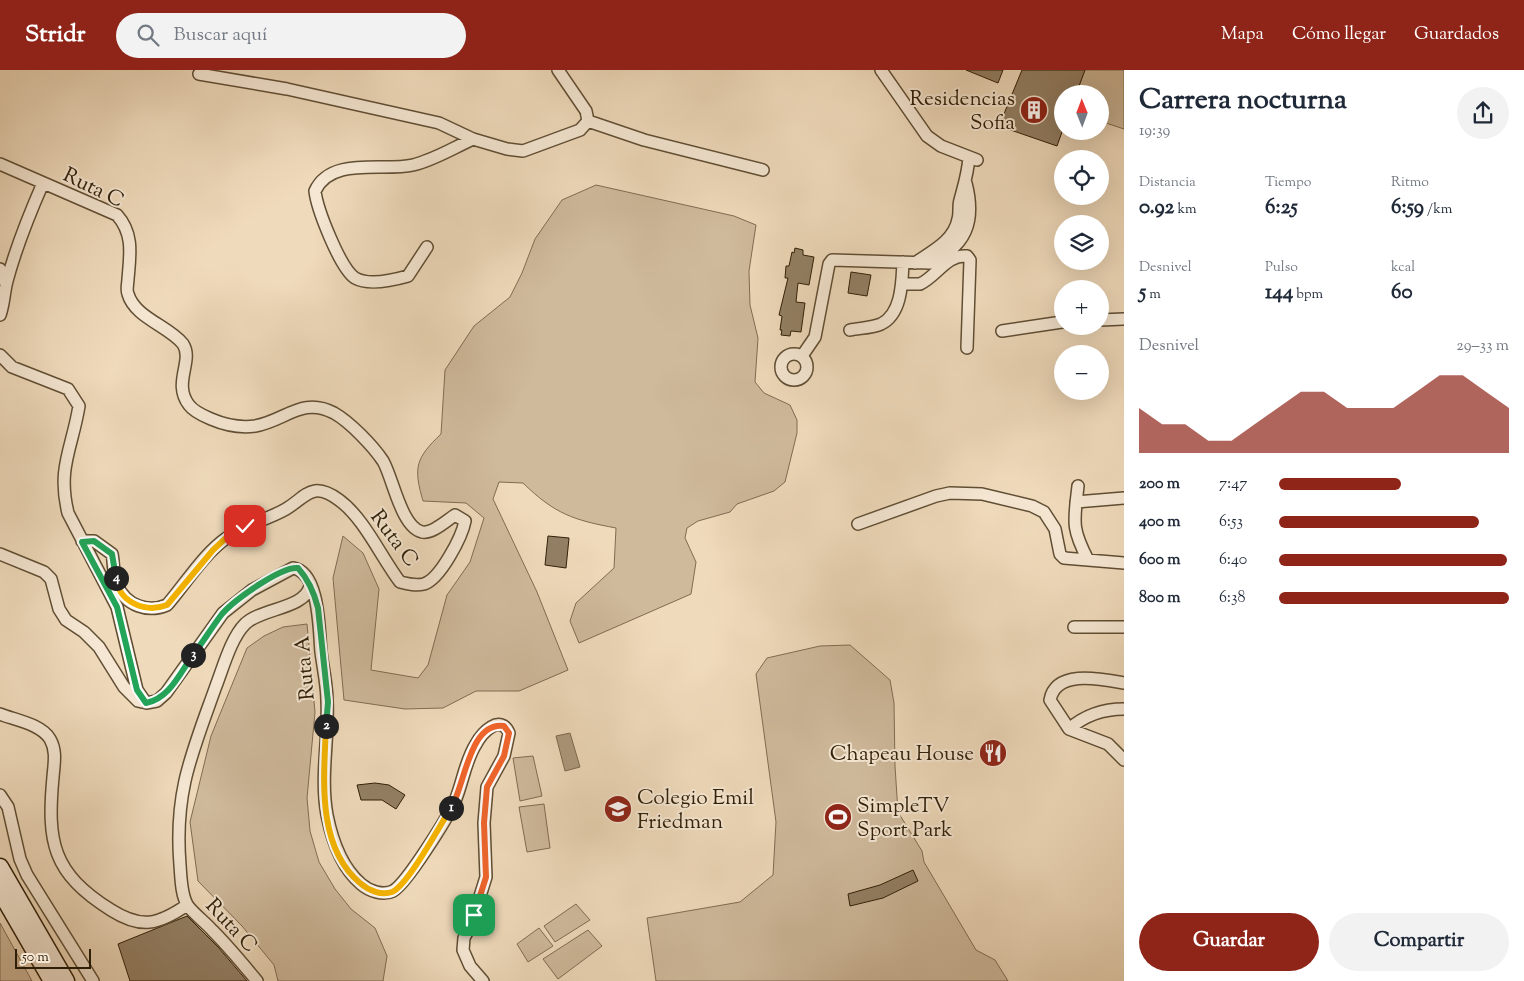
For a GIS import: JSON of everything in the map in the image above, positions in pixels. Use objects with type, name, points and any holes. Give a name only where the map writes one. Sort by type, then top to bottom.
[{"type":"main road","points":[[0,867],[66,981]]},
{"type":"main road","points":[[0,891],[52,981]]},
{"type":"street","points":[[558,70],[586,111],[588,121]]},
{"type":"street","points":[[802,356],[815,337],[829,264],[832,260],[909,263],[955,240],[968,221],[970,200],[966,183],[973,158],[941,146],[927,136],[881,70]]},
{"type":"street","points":[[199,74],[287,90],[439,123],[473,139],[507,149],[523,151],[580,130],[588,121]]},
{"type":"street","points":[[588,121],[644,140],[763,170]]},
{"type":"street","points":[[427,247],[408,276],[384,281],[356,278],[346,269],[321,214],[315,192],[322,180],[329,175],[353,168],[412,166],[433,159],[473,139]]},
{"type":"street","name":"Ruta C","points":[[0,164],[117,215],[126,225],[131,243],[127,293],[134,306],[182,344],[187,356],[182,377],[183,396],[191,408],[214,420],[239,427],[257,426],[300,407],[317,408],[334,414],[366,441],[383,462],[409,523],[421,532],[429,532],[455,515],[465,522],[463,531],[438,573],[426,584],[413,585],[400,582],[352,512],[338,499],[317,491],[302,494],[287,508],[245,526],[227,537],[167,605],[156,609],[137,606],[126,598],[117,585],[112,554],[94,541],[82,542]]},
{"type":"street","name":"Ruta C","points":[[0,315],[6,284],[25,224],[43,183]]},
{"type":"street","points":[[902,284],[920,284],[938,268],[962,256],[968,256],[970,260],[967,348]]},
{"type":"street","points":[[850,330],[881,324],[891,317],[909,263]]},
{"type":"street","points":[[0,269],[6,284]]},
{"type":"street","points":[[1109,320],[1124,319]]},
{"type":"street","points":[[1002,331],[1054,323]]},
{"type":"street","points":[[0,355],[12,367],[68,389],[79,406],[62,476],[68,513],[117,607],[137,690],[146,703]]},
{"type":"street","points":[[1078,486],[1073,515],[1076,534],[1088,560]]},
{"type":"street","points":[[858,524],[936,496],[950,493],[982,494],[1032,506],[1044,512],[1055,529],[1060,554],[1064,558],[1124,563]]},
{"type":"street","points":[[1076,502],[1124,498]]},
{"type":"street","points":[[0,554],[44,572],[51,578],[58,609],[66,620],[84,632],[99,647],[130,694],[138,702],[146,703],[157,701],[166,693],[224,612],[252,590],[293,568],[298,568],[310,586]]},
{"type":"street","name":"Ruta C","points":[[258,981],[230,948],[188,905],[181,882],[178,818],[180,797],[192,747],[228,655],[242,626],[252,618],[299,600],[309,592],[310,586]]},
{"type":"street","name":"Ruta A","points":[[310,586],[318,608],[328,702],[323,789],[326,809],[333,842],[341,858],[348,870],[366,888],[384,893],[392,892],[399,886],[411,871],[455,802],[474,746],[481,734],[488,727],[495,725],[504,726],[508,730],[504,756],[487,787],[484,804],[486,877],[471,925],[464,938],[463,950],[470,966],[484,981]]},
{"type":"street","points":[[1074,627],[1124,627]]},
{"type":"street","points":[[1124,683],[1075,679],[1060,683],[1052,690],[1050,700],[1069,729],[1108,744],[1124,760]]},
{"type":"street","points":[[1069,729],[1082,718],[1112,709],[1124,709]]},
{"type":"street","points":[[0,714],[42,731],[50,738],[55,749],[49,809],[52,832],[58,856],[74,882],[92,898],[130,921],[144,923],[157,921],[170,917],[188,905]]},
{"type":"street","points":[[0,795],[8,807],[20,859],[27,875],[93,981]]},
{"type":"shaded area","points":[[1085,70],[1124,70],[1124,129],[1109,124],[1109,85],[1079,85]]},
{"type":"shaded area","points":[[596,185],[734,216],[756,225],[749,271],[750,305],[758,338],[755,382],[764,393],[790,405],[797,420],[797,433],[785,482],[774,491],[737,504],[730,512],[698,521],[687,528],[685,538],[696,562],[691,594],[579,643],[570,621],[576,603],[614,568],[616,528],[588,522],[565,514],[534,494],[523,483],[499,482],[493,499],[537,592],[568,670],[519,691],[476,691],[443,708],[405,709],[344,700],[333,578],[343,536],[363,553],[379,589],[371,670],[418,678],[428,665],[447,595],[470,562],[484,518],[466,503],[423,501],[418,480],[419,464],[426,450],[441,434],[445,370],[474,326],[510,297],[522,273],[535,239],[562,200]]},
{"type":"shaded area","points":[[307,624],[315,712],[307,798],[310,831],[319,862],[335,889],[351,909],[375,928],[387,956],[383,981],[278,981],[274,965],[242,926],[198,881],[190,822],[211,736],[247,648],[264,636],[283,627]]},
{"type":"shaded area","name":"SimpleTV Sport Park","points":[[850,645],[890,680],[894,703],[898,812],[922,851],[924,862],[976,950],[995,960],[1008,981],[656,981],[647,918],[740,902],[773,875],[776,822],[756,674],[767,658],[820,646]]},
{"type":"shaded area","points":[[570,733],[580,767],[565,771],[556,736]]},
{"type":"shaded area","points":[[533,756],[542,796],[520,801],[513,758]]},
{"type":"shaded area","points":[[544,804],[550,848],[527,852],[519,807]]},
{"type":"shaded area","points":[[576,904],[590,920],[555,942],[544,926]]},
{"type":"shaded area","points":[[0,923],[32,981],[0,981]]},
{"type":"shaded area","points":[[539,928],[553,946],[528,962],[517,944]]},
{"type":"shaded area","points":[[588,930],[602,946],[558,979],[543,959]]},
{"type":"building","points":[[966,70],[1003,70],[998,83]]},
{"type":"building","name":"Residencias Sofia","points":[[1022,70],[1085,70],[1079,85],[1054,85],[1054,140],[1059,140],[1057,146],[999,126]]},
{"type":"building","points":[[795,248],[803,250],[803,255],[814,257],[809,285],[798,283],[796,302],[805,303],[801,332],[791,331],[790,336],[781,335],[782,316],[779,315],[788,278],[785,278],[786,266],[789,266],[792,252],[794,253]]},
{"type":"building","points":[[851,272],[871,275],[867,296],[848,293]]},
{"type":"building","points":[[548,536],[569,538],[566,568],[545,565]]},
{"type":"building","points":[[375,783],[389,785],[405,795],[396,809],[382,800],[361,800],[357,785]]},
{"type":"building","points":[[913,870],[918,881],[883,898],[850,906],[848,894],[880,885]]},
{"type":"building","points":[[187,916],[218,947],[247,981],[130,981],[118,944]]},
{"type":"place","name":"Residencias Sofia","points":[[1034,110]]},
{"type":"place","name":"Chapeau House","points":[[993,753]]},
{"type":"place","name":"Colegio Emil Friedman","points":[[618,809]]},
{"type":"place","name":"SimpleTV Sport Park","points":[[838,817]]},
{"type":"route","points":[[245,526],[227,537],[213,550],[167,605],[156,609],[137,606],[126,598],[117,585],[112,554],[94,541],[82,542],[117,607],[137,690],[146,703],[157,701],[166,693],[224,612],[268,580],[285,570],[298,568],[308,580],[315,594],[318,608],[328,702],[323,789],[329,827],[333,842],[348,870],[366,888],[384,893],[392,892],[399,886],[411,871],[455,802],[474,746],[481,734],[488,727],[495,725],[504,726],[508,730],[504,756],[496,774],[487,787],[484,804],[486,877],[474,915]]}]
